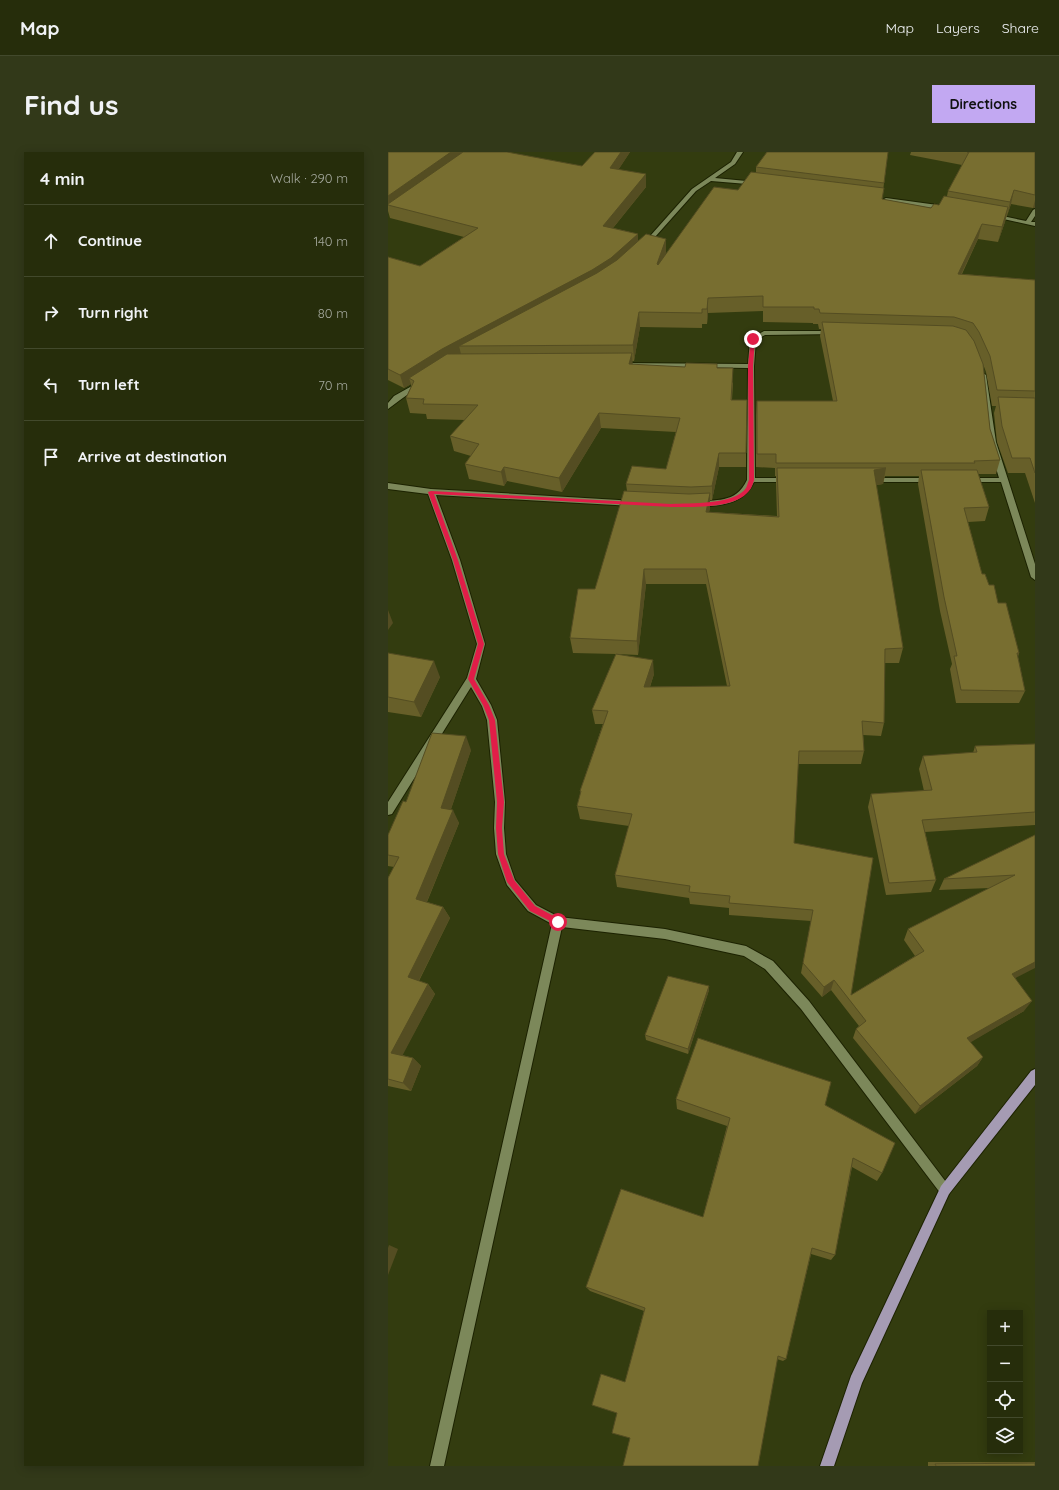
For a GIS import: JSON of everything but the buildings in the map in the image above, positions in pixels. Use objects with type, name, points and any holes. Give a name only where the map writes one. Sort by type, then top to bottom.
[{"type":"main road","points":[[827,1466],[856,1381],[945,1190],[1035,1076]]},
{"type":"street","points":[[638,253],[694,190],[733,163],[740,152]]},
{"type":"street","points":[[709,179],[761,184]]},
{"type":"street","points":[[878,199],[948,208]]},
{"type":"street","points":[[1028,222],[1035,211]]},
{"type":"street","points":[[985,214],[1035,224]]},
{"type":"street","points":[[692,505],[724,502],[741,496],[748,490],[751,480],[751,366],[753,339],[764,333],[779,331],[841,333]]},
{"type":"street","points":[[612,364],[751,366]]},
{"type":"street","points":[[980,366],[993,409],[992,442],[1034,573]]},
{"type":"street","points":[[388,407],[397,398],[423,381]]},
{"type":"street","points":[[751,480],[799,480]]},
{"type":"street","points":[[862,480],[941,480]]},
{"type":"street","points":[[957,480],[1005,480]]},
{"type":"street","points":[[388,486],[431,492],[640,504]]},
{"type":"street","points":[[388,811],[471,679],[481,644],[456,560],[431,492]]},
{"type":"street","points":[[471,679],[486,705],[492,720],[500,802],[499,828],[501,854],[511,882],[532,908],[558,922],[665,934],[746,951],[769,965],[805,1005],[945,1190]]},
{"type":"street","points":[[437,1466],[558,922]]},
{"type":"route","points":[[558,922],[532,908],[511,882],[501,854],[499,828],[500,802],[492,720],[486,705],[471,679],[481,644],[456,560],[431,492],[671,506],[724,502],[741,496],[748,490],[751,480],[751,366],[753,339]]}]
